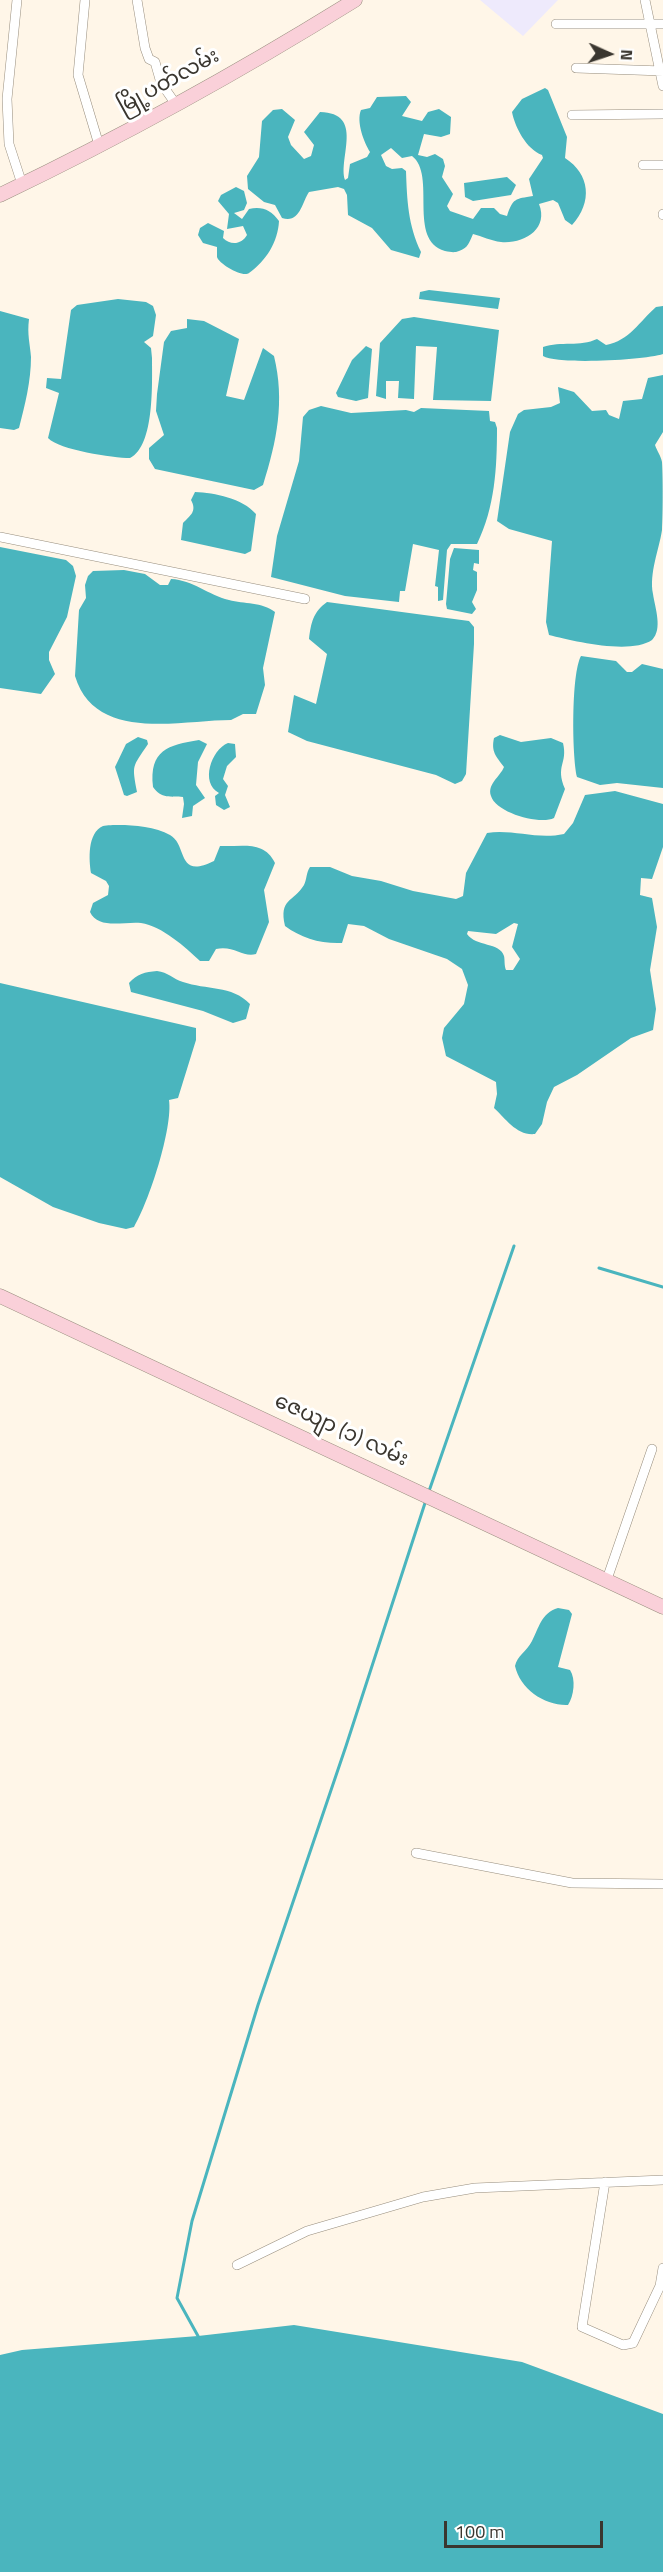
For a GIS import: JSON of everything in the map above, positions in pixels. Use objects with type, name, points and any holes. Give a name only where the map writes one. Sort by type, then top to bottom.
[{"type":"street","points":[[17,0],[7,99],[11,149],[22,184]]},
{"type":"street","points":[[85,0],[78,75],[99,145]]},
{"type":"street","points":[[137,0],[149,59],[155,62],[161,83],[175,103]]},
{"type":"street","name":"မြို့ပတ်လမ်း","points":[[0,195],[99,145],[305,31],[355,0]]},
{"type":"street","points":[[645,0],[663,86]]},
{"type":"street","points":[[556,24],[663,24]]},
{"type":"street","points":[[576,68],[661,71]]},
{"type":"street","points":[[572,115],[663,114]]},
{"type":"street","points":[[0,148],[11,149]]},
{"type":"street","points":[[644,165],[663,165]]},
{"type":"street","points":[[0,537],[305,599]]},
{"type":"street","name":"ဇေယျာ (၁) လမ်း","points":[[0,1296],[423,1492],[663,1607]]},
{"type":"street","points":[[606,1581],[652,1449]]},
{"type":"street","points":[[416,1853],[572,1883],[663,1884]]},
{"type":"street","points":[[237,2265],[307,2231],[423,2197],[475,2188],[663,2180]]},
{"type":"street","points":[[605,2182],[582,2327],[623,2344],[633,2343],[660,2286],[663,2268]]},
{"type":"shaded area","points":[[480,0],[558,0],[523,36]]},
{"type":"water","points":[[545,88],[548,90],[567,137],[565,158],[580,172],[586,189],[583,207],[572,225],[565,220],[558,203],[553,200],[539,204],[541,221],[537,228],[526,237],[501,242],[473,234],[464,248],[456,252],[445,251],[434,245],[427,234],[419,165],[412,156],[402,158],[391,148],[381,155],[386,166],[392,169],[402,168],[406,171],[409,212],[413,232],[421,252],[419,258],[391,250],[372,228],[348,215],[347,195],[344,189],[338,187],[309,192],[297,215],[288,219],[282,218],[275,205],[264,202],[248,189],[247,176],[259,157],[262,121],[273,110],[282,109],[295,120],[288,137],[291,145],[304,159],[311,156],[314,145],[304,132],[320,112],[334,114],[342,120],[347,138],[345,180],[348,178],[350,164],[367,157],[370,152],[360,126],[361,110],[370,108],[377,97],[406,96],[411,102],[402,116],[422,121],[428,112],[439,109],[451,117],[450,134],[441,137],[424,134],[418,155],[427,157],[435,154],[443,159],[445,166],[442,177],[453,194],[447,206],[450,211],[473,219],[481,208],[494,208],[500,214],[507,216],[516,200],[533,196],[529,179],[543,158],[522,137],[512,112],[522,99]]},
{"type":"water","points":[[507,177],[516,185],[511,195],[473,201],[465,197],[464,183]]},
{"type":"water","points":[[236,187],[244,191],[247,203],[244,210],[234,213],[242,219],[249,209],[258,208],[273,214],[279,221],[270,250],[261,263],[246,274],[232,270],[222,263],[217,257],[217,247],[203,243],[198,235],[200,228],[208,223],[224,231],[223,238],[229,242],[236,243],[245,238],[247,235],[243,226],[227,229],[229,214],[218,201],[221,195]]},
{"type":"water","points":[[429,290],[500,298],[498,309],[419,299],[420,292]]},
{"type":"water","points":[[118,299],[146,302],[153,306],[156,315],[153,336],[144,342],[151,348],[152,358],[152,397],[148,427],[144,441],[130,458],[74,450],[48,438],[59,393],[46,388],[47,378],[61,379],[71,310],[77,305]]},
{"type":"water","points":[[663,306],[663,354],[602,361],[551,359],[543,356],[543,347],[550,345],[584,343],[597,339],[606,345],[614,343],[634,330],[656,307]]},
{"type":"water","points":[[0,311],[29,319],[31,366],[29,384],[19,428],[14,430],[0,428]]},
{"type":"water","points":[[414,317],[499,330],[491,401],[433,400],[437,347],[416,346],[414,399],[398,398],[399,381],[386,381],[386,399],[376,396],[380,343],[402,319]]},
{"type":"water","points":[[187,319],[204,321],[239,339],[226,396],[244,400],[263,348],[274,356],[279,389],[276,437],[263,485],[254,490],[155,469],[149,459],[149,448],[164,435],[156,411],[164,342],[171,331],[187,328]]},
{"type":"water","points":[[366,346],[372,349],[368,398],[356,401],[338,397],[336,393],[352,360]]},
{"type":"water","points":[[663,375],[663,432],[655,445],[662,462],[663,496],[662,530],[652,578],[658,624],[655,635],[652,640],[642,644],[616,647],[549,635],[546,622],[552,541],[509,529],[497,521],[510,432],[518,414],[524,410],[551,407],[560,403],[558,387],[574,392],[592,411],[606,410],[609,415],[619,419],[623,401],[642,399],[648,378]]},
{"type":"water","points":[[321,406],[351,413],[406,410],[414,412],[421,408],[489,411],[490,421],[495,422],[497,428],[495,473],[488,516],[477,544],[451,544],[447,550],[443,600],[438,601],[438,587],[435,586],[439,550],[413,544],[405,591],[400,591],[399,602],[345,596],[271,577],[277,536],[299,461],[303,417],[309,410]]},
{"type":"water","points":[[195,492],[236,500],[256,514],[251,551],[245,554],[181,540],[183,523],[193,510],[191,500]]},
{"type":"water","points":[[0,547],[66,560],[73,566],[76,576],[67,617],[49,652],[49,660],[55,674],[41,694],[0,688]]},
{"type":"water","points":[[454,548],[479,550],[479,564],[474,563],[473,570],[477,572],[477,590],[472,602],[476,609],[472,614],[447,609],[450,559]]},
{"type":"water","points":[[124,570],[145,574],[160,585],[168,585],[171,579],[179,580],[221,598],[259,605],[275,612],[263,668],[265,685],[256,714],[243,714],[231,720],[142,723],[120,719],[101,711],[85,697],[75,676],[79,610],[86,598],[85,585],[88,576],[93,571]]},
{"type":"water","points":[[327,602],[469,621],[474,627],[466,774],[462,781],[455,784],[436,775],[307,741],[288,732],[294,695],[316,704],[327,654],[309,639],[314,618]]},
{"type":"water","points":[[581,656],[616,661],[627,672],[632,672],[642,664],[663,669],[663,788],[617,783],[600,785],[577,777],[573,715],[575,680]]},
{"type":"water","points":[[500,735],[521,742],[551,738],[563,743],[564,756],[561,775],[565,789],[554,818],[539,820],[519,816],[501,808],[491,796],[492,784],[504,767],[493,747],[494,738]]},
{"type":"water","points":[[138,737],[147,740],[148,744],[135,766],[137,792],[127,796],[124,795],[115,767],[126,744]]},
{"type":"water","points":[[199,740],[207,744],[198,762],[196,785],[205,798],[193,806],[192,816],[182,818],[183,797],[163,795],[153,787],[154,765],[158,757],[170,747]]},
{"type":"water","points":[[228,743],[235,744],[236,757],[227,766],[223,779],[228,786],[225,795],[230,807],[224,810],[216,805],[215,796],[219,793],[213,788],[209,775],[217,752]]},
{"type":"water","points":[[615,791],[663,804],[663,847],[652,879],[641,878],[640,895],[652,898],[657,927],[650,970],[656,1009],[653,1030],[631,1038],[577,1075],[554,1087],[547,1102],[542,1124],[535,1134],[529,1134],[517,1130],[494,1108],[497,1094],[496,1082],[446,1056],[442,1038],[444,1028],[464,1004],[468,985],[462,969],[447,959],[389,939],[364,926],[348,924],[342,943],[312,939],[285,926],[284,910],[285,905],[304,885],[310,867],[330,867],[352,876],[456,899],[463,896],[466,873],[487,833],[506,832],[544,836],[564,834],[573,823],[585,795]],"holes":[[[514,923],[518,924],[512,947],[520,959],[513,970],[506,970],[504,956],[498,948],[476,941],[467,934],[468,931],[496,934]]]},
{"type":"water","points":[[103,826],[152,828],[170,835],[179,846],[184,859],[188,864],[194,866],[202,866],[214,861],[220,846],[252,846],[265,851],[275,863],[264,890],[269,922],[256,954],[251,955],[222,948],[216,949],[209,961],[200,961],[173,938],[157,928],[141,923],[105,923],[94,918],[90,912],[93,903],[108,895],[109,886],[106,881],[91,873],[92,841],[94,834]]},
{"type":"water","points":[[157,971],[183,982],[227,991],[243,998],[250,1004],[246,1019],[233,1023],[203,1011],[131,992],[129,983],[135,977]]},
{"type":"water","points":[[0,983],[196,1028],[196,1040],[178,1098],[169,1100],[167,1128],[159,1165],[134,1227],[126,1229],[99,1223],[53,1207],[0,1177]]},
{"type":"water","points":[[558,1608],[569,1610],[572,1614],[558,1667],[570,1670],[573,1678],[573,1692],[568,1705],[551,1703],[528,1689],[515,1666],[530,1645],[544,1617]]},
{"type":"water","points":[[294,2325],[522,2362],[663,2414],[663,2572],[0,2572],[0,2355],[22,2350],[198,2336]]},
{"type":"waterway","points":[[428,1494],[514,1246]]},
{"type":"waterway","points":[[599,1268],[663,1287]]},
{"type":"waterway","points":[[198,2336],[177,2298],[192,2221],[258,2005],[426,1500]]}]
